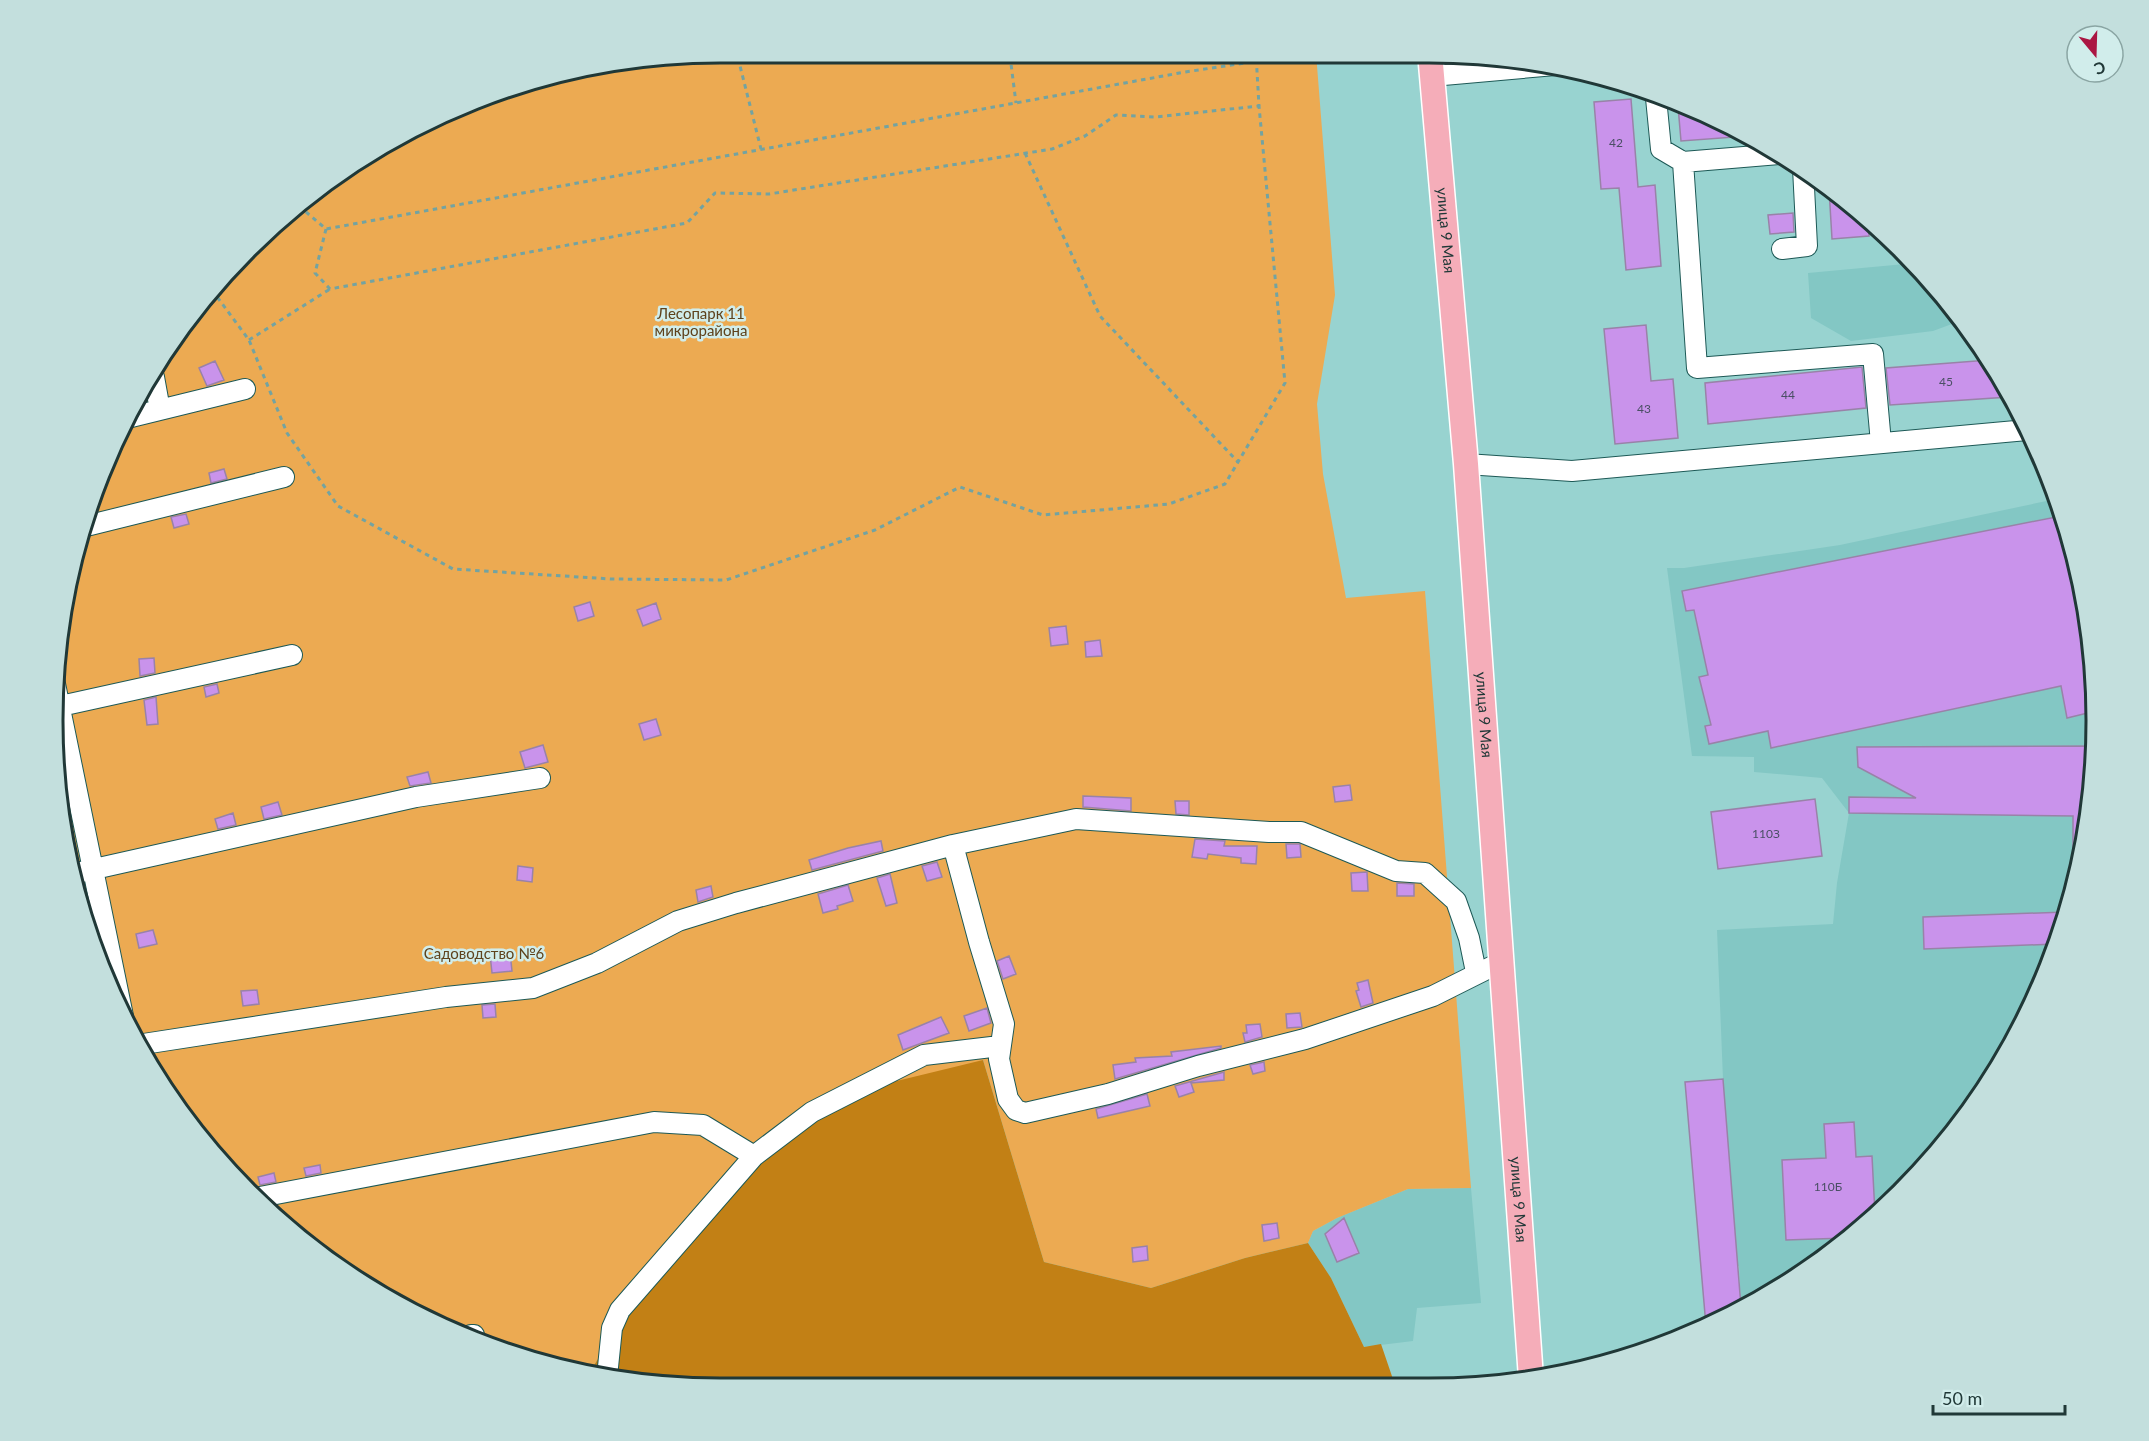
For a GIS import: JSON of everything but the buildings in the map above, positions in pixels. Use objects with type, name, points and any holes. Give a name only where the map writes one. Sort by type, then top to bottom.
[{"type":"main road","name":"улица 9 Мая","points":[[1430,63],[1466,464],[1530,1369]]},
{"type":"street","points":[[1431,76],[1512,69]]},
{"type":"street","points":[[1657,104],[1661,149],[1683,162],[1764,155]]},
{"type":"street","points":[[1683,162],[1697,368],[1873,354],[1881,443]]},
{"type":"street","points":[[1782,249],[1807,246],[1804,181]]},
{"type":"street","points":[[155,385],[160,410]]},
{"type":"street","points":[[139,415],[245,389]]},
{"type":"street","points":[[1466,464],[1572,471],[2018,431]]},
{"type":"street","points":[[93,524],[284,477]]},
{"type":"street","points":[[63,705],[292,655]]},
{"type":"street","points":[[63,730],[115,977]]},
{"type":"street","points":[[81,872],[416,797],[540,778]]},
{"type":"street","points":[[148,1043],[446,997],[534,988],[597,963],[678,921],[736,903],[953,845],[1076,819],[1269,832],[1301,832],[1396,871],[1425,873],[1456,901],[1469,938],[1476,972]]},
{"type":"street","points":[[953,845],[1004,1024],[999,1059],[1008,1098],[1016,1110],[1025,1113],[1108,1094],[1198,1066],[1305,1039],[1433,996],[1476,972],[1503,961]]},
{"type":"street","points":[[607,1368],[612,1328],[620,1310],[754,1156],[812,1112],[924,1055],[1000,1047]]},
{"type":"street","points":[[267,1196],[654,1122],[703,1125],[754,1156]]},
{"type":"path","points":[[740,63],[761,149]]},
{"type":"path","points":[[1011,63],[1016,103]]},
{"type":"path","points":[[326,229],[1185,72],[1250,63]]},
{"type":"path","points":[[217,297],[249,340],[287,432],[338,506],[453,569],[611,579],[726,580],[875,530],[960,487],[1043,515],[1169,504],[1225,484],[1285,383],[1257,63]]},
{"type":"path","points":[[249,340],[330,289],[687,223],[716,193],[769,194],[1052,149],[1085,136],[1116,116],[1155,117],[1259,106]]},
{"type":"path","points":[[1025,153],[1100,316],[1238,462]]},
{"type":"path","points":[[305,211],[326,229]]},
{"type":"path","points":[[326,229],[315,273],[330,289]]},
{"type":"shaded area","points":[[1901,264],[1953,324],[1933,331],[1851,341],[1811,318],[1808,273]]},
{"type":"shaded area","points":[[2048,501],[2064,550],[2073,592],[2085,677],[2085,764],[2080,806],[2064,891],[2036,972],[1998,1049],[1975,1086],[1923,1154],[1862,1215],[1794,1267],[1741,1299],[1739,1266],[1701,1269],[1685,1082],[1723,1079],[1717,930],[1833,924],[1837,883],[1849,813],[1822,778],[1754,772],[1754,757],[1692,756],[1667,568],[1684,568],[1840,545]]},
{"type":"shaded area","points":[[983,1060],[1044,1262],[1151,1288],[1245,1258],[1308,1243],[1331,1278],[1364,1347],[1381,1344],[1393,1378],[720,1378],[677,1377],[594,1365],[609,1341],[749,1154],[872,1087]]},
{"type":"shaded area","points":[[1471,1188],[1481,1303],[1417,1308],[1413,1341],[1364,1347],[1331,1278],[1308,1243],[1313,1231],[1337,1218],[1408,1189]]},
{"type":"green space","name":"Садоводство №6","points":[[1317,63],[1335,295],[1317,404],[1323,474],[1346,598],[1425,591],[1471,1188],[1408,1189],[1337,1218],[1313,1231],[1308,1243],[1245,1258],[1151,1288],[1044,1262],[983,1060],[609,1341],[594,1365],[550,1356],[469,1328],[392,1290],[355,1267],[287,1215],[226,1154],[174,1086],[131,1011],[98,932],[85,891],[76,849],[64,764],[64,677],[76,592],[85,550],[113,469],[151,392],[199,320],[226,287],[287,226],[320,199],[392,151],[430,131],[469,113],[550,85],[592,76],[677,64]]},
{"type":"park label","name":"Лесопарк 11 микрорайона","points":[[701,322]]}]
